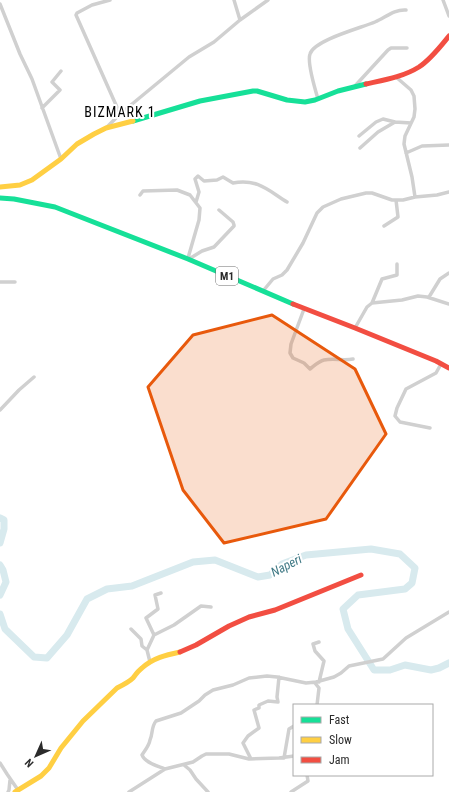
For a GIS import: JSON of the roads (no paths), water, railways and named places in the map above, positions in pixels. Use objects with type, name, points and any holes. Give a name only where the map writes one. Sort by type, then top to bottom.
[{"type":"main road","points":[[0,187],[20,185],[32,180],[61,159],[77,144],[106,128],[200,101],[253,91],[299,102],[318,99],[341,90],[396,77],[418,68],[449,36]]},
{"type":"main road","name":"M1","points":[[0,198],[14,199],[55,207],[188,260],[449,368]]},
{"type":"main road","points":[[16,791],[41,776],[49,768],[61,748],[82,721],[117,688],[132,679],[140,669],[150,662],[162,656],[196,645],[248,617],[275,610],[361,576]]},
{"type":"street","points":[[110,0],[92,5],[76,15],[120,114]]},
{"type":"street","points":[[234,0],[240,20]]},
{"type":"street","points":[[106,128],[120,114],[189,58],[214,42],[240,20],[268,0]]},
{"type":"street","points":[[443,0],[449,16]]},
{"type":"street","points":[[0,4],[20,54],[32,79],[61,159]]},
{"type":"street","points":[[318,99],[309,61],[312,50],[319,44],[375,22],[398,10],[406,10]]},
{"type":"street","points":[[442,44],[449,43]]},
{"type":"street","points":[[354,87],[388,50],[391,48],[407,48]]},
{"type":"street","points":[[42,108],[60,90],[52,82],[61,71]]},
{"type":"street","points":[[396,77],[410,90],[414,96],[414,114],[404,140],[415,196]]},
{"type":"street","points":[[359,136],[376,122],[383,119],[395,122],[411,123]]},
{"type":"street","points":[[360,148],[378,132],[395,122]]},
{"type":"street","points":[[406,153],[422,146],[449,145]]},
{"type":"street","points":[[196,202],[199,192],[195,179],[198,176],[204,181],[217,180],[223,177],[233,183],[242,181],[259,185],[288,202]]},
{"type":"street","points":[[140,195],[143,191],[177,190],[190,196],[196,202],[200,208],[199,220],[188,260]]},
{"type":"street","points":[[263,291],[273,279],[282,275],[287,270],[303,243],[317,214],[323,207],[341,199],[366,193],[372,193],[392,200],[404,200],[415,196],[449,192]]},
{"type":"street","points":[[384,226],[398,217],[396,200]]},
{"type":"street","points":[[188,260],[202,251],[214,247],[234,226],[233,222],[219,210]]},
{"type":"street","points":[[354,328],[367,307],[372,303],[382,279],[397,275],[397,264]]},
{"type":"street","points":[[429,297],[440,279],[449,273]]},
{"type":"street","points":[[0,282],[15,282]]},
{"type":"street","points":[[372,303],[402,300],[418,296],[429,297],[449,304]]},
{"type":"street","points":[[304,309],[291,344],[290,353],[293,358],[304,363],[310,369],[323,360],[353,359]]},
{"type":"street","points":[[430,428],[400,422],[395,416],[406,389],[436,373],[441,364]]},
{"type":"street","points":[[0,410],[34,376]]},
{"type":"street","points":[[154,635],[146,618],[158,609],[155,595],[161,593]]},
{"type":"street","points":[[147,650],[154,635],[174,625],[201,606],[211,607]]},
{"type":"street","points":[[165,769],[146,761],[142,755],[150,742],[152,729],[156,721],[181,712],[213,690],[249,678],[267,676],[279,677],[306,684],[334,677],[349,666],[380,660],[406,638],[449,612]]},
{"type":"street","points":[[130,629],[141,640],[142,646],[147,650],[150,662]]},
{"type":"street","points":[[317,704],[319,688],[317,682],[324,661],[315,651],[313,644],[319,642]]},
{"type":"street","points":[[251,759],[244,743],[248,736],[259,728],[254,710],[259,708],[259,705],[268,701],[278,702],[279,677]]},
{"type":"street","points":[[284,758],[289,729],[293,727]]},
{"type":"street","points":[[129,792],[165,769],[193,762],[206,754],[229,754],[251,759],[293,756]]},
{"type":"street","points":[[0,763],[16,791]]},
{"type":"street","points":[[184,765],[208,792]]},
{"type":"street","points":[[291,792],[308,780],[308,776]]},
{"type":"street","points":[[8,792],[10,779]]},
{"type":"waterway","name":"Naperi","points":[[0,518],[4,520],[4,529],[0,543]]},
{"type":"waterway","name":"Naperi","points":[[0,614],[5,629],[34,657],[47,658],[67,635],[87,599],[107,589],[132,586],[193,562],[215,560],[258,577],[270,575],[282,564],[306,555],[371,549],[400,554],[415,568],[412,583],[405,589],[358,595],[343,609],[348,629],[374,670],[390,670],[405,665],[431,670],[449,663]]},
{"type":"waterway","name":"Naperi","points":[[0,565],[6,582],[0,595]]},
{"type":"district","name":"BIZMARK 1","points":[[120,112]]}]
